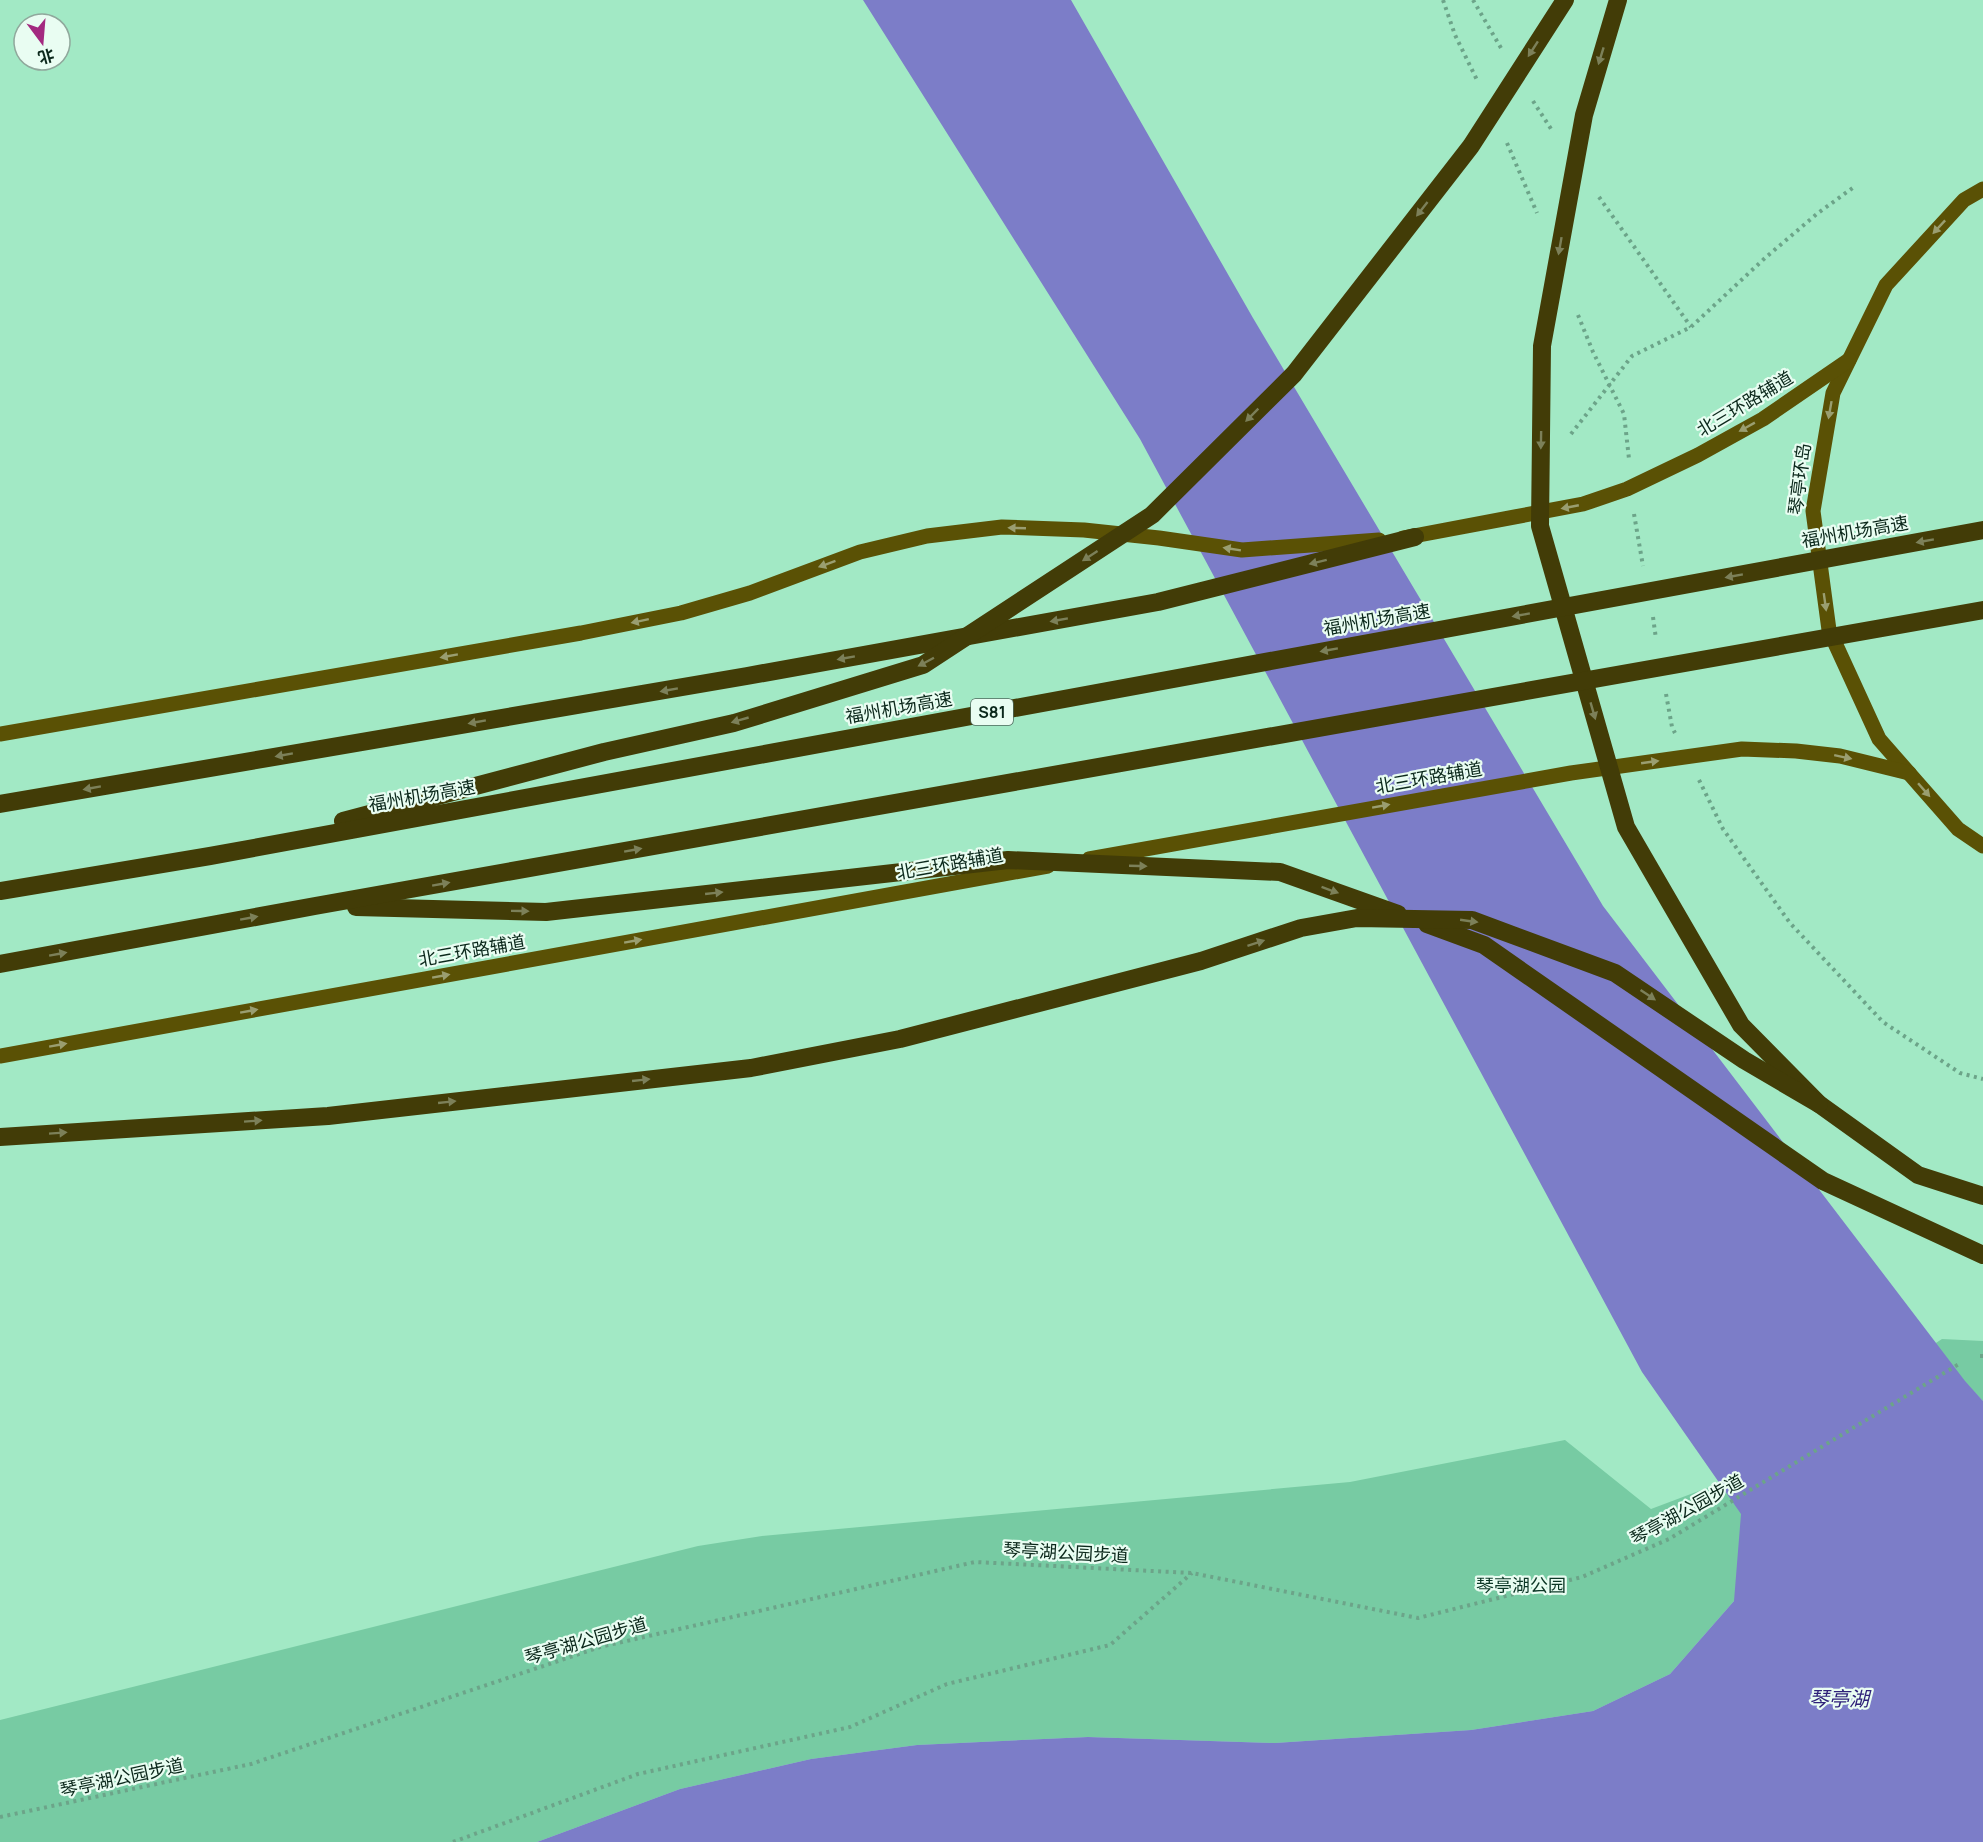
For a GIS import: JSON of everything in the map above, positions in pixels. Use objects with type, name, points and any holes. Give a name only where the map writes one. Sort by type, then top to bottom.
[{"type":"highway","points":[[210,856],[604,752],[734,723],[923,665],[1152,515],[1294,374],[1471,146],[1565,0]]},
{"type":"highway","points":[[1618,0],[1584,116],[1542,346],[1540,526],[1626,827],[1741,1025],[1819,1104]]},
{"type":"highway","name":"福州机场高速","points":[[0,891],[210,856],[1983,530]]},
{"type":"highway","points":[[0,804],[747,676],[1158,602],[1415,537]]},
{"type":"highway","points":[[0,964],[1983,610]]},
{"type":"highway","points":[[315,906],[546,912],[1008,860],[1280,872],[1484,945],[1823,1181],[1983,1255]]},
{"type":"highway","points":[[0,1137],[328,1116],[752,1068],[900,1039],[1201,961],[1301,928],[1357,918],[1472,920],[1615,973],[1744,1060],[1819,1104],[1918,1175],[1983,1196]]},
{"type":"main road","name":"琴亭环岛","points":[[1983,189],[1964,200],[1886,285],[1833,393],[1813,511],[1829,630],[1879,739],[1958,829],[1983,846]]},
{"type":"main road","name":"北三环路辅道","points":[[0,734],[570,635],[681,613],[750,593],[860,552],[927,536],[1002,527],[1084,530],[1242,550],[1415,537],[1583,504],[1627,489],[1698,455],[1763,418],[1849,360]]},
{"type":"main road","name":"北三环路辅道","points":[[0,1056],[1571,773],[1742,749],[1796,751],[1840,756],[1909,773]]},
{"type":"path","points":[[1570,436],[1632,356],[1691,327],[1809,221],[1854,187]]},
{"type":"path","name":"琴亭湖公园步道","points":[[0,1817],[251,1764],[600,1647],[975,1562],[1192,1573],[1418,1618],[1582,1577],[1669,1539],[1959,1364]]},
{"type":"path","points":[[453,1842],[638,1774],[850,1727],[946,1684],[1110,1645],[1192,1573]]},
{"type":"green space","name":"琴亭湖公园","points":[[1942,1339],[1983,1341],[1983,1401],[1964,1381],[1734,1601],[1670,1674],[1593,1711],[1471,1730],[1275,1743],[1088,1737],[917,1745],[811,1759],[680,1789],[537,1842],[0,1842],[0,1720],[698,1546],[762,1536],[1350,1482],[1565,1440],[1651,1509],[1720,1483]]},
{"type":"water","name":"琴亭湖","points":[[863,0],[1071,0],[1253,318],[1603,906],[1965,1381],[1983,1401],[1983,1842],[537,1842],[680,1789],[811,1759],[917,1745],[1088,1737],[1275,1743],[1471,1730],[1593,1711],[1670,1674],[1734,1601],[1741,1514],[1642,1372],[1140,439]]}]
